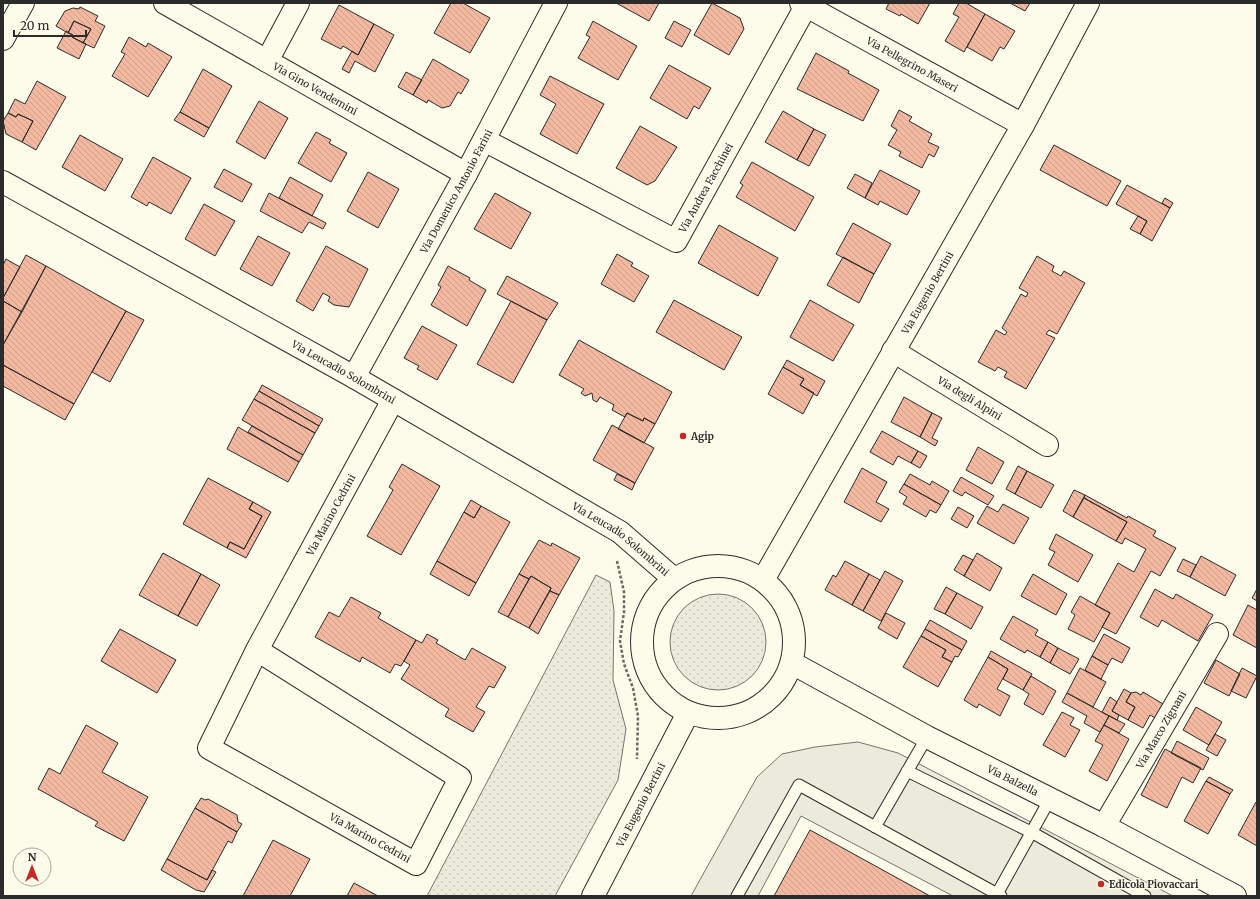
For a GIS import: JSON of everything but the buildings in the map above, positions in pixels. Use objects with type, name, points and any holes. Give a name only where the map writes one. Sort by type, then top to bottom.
[{"type":"street","points":[[3,39],[23,3]]},
{"type":"street","name":"Via Gino Vendemini","points":[[165,3],[466,174]]},
{"type":"street","points":[[267,61],[298,3]]},
{"type":"street","name":"Via Domenico Antonio Farini","points":[[354,378],[466,174],[556,3]]},
{"type":"street","name":"Via Eugenio Bertini","points":[[762,580],[1023,125],[1088,3]]},
{"type":"street","name":"Via Andrea Facchinei","points":[[484,140],[676,241],[803,4]]},
{"type":"street","name":"Via Pellegrino Maseri","points":[[803,4],[1023,125]]},
{"type":"street","name":"Via Leucadio Solombrini","points":[[3,182],[394,400],[620,532],[674,579]]},
{"type":"street","name":"Via degli Alpini","points":[[893,351],[1047,445]]},
{"type":"street","name":"Via Marino Cedrini","points":[[257,650],[460,778],[416,864],[209,748],[257,650],[394,400]]},
{"type":"street","points":[[718,566],[742,569],[762,580],[780,596],[790,617],[795,640],[792,663],[780,686],[762,705],[739,716],[713,719],[688,713],[665,698],[649,676],[641,650],[643,623],[655,598],[674,579],[695,569],[718,566]]},
{"type":"street","name":"Via Marco Zignani","points":[[1104,826],[1217,634]]},
{"type":"street","name":"Via Balzella","points":[[792,663],[927,737],[1104,826],[1226,894]]},
{"type":"street","name":"Via Eugenio Bertini","points":[[593,896],[688,713]]},
{"type":"lane","points":[[875,827],[927,737]]},
{"type":"lane","points":[[908,771],[1033,833],[1145,896]]},
{"type":"lane","points":[[737,896],[799,785],[999,895],[1050,799]]},
{"type":"path","points":[[615,556],[624,592],[624,612],[620,641],[624,664],[633,688],[638,716],[636,763]]},
{"type":"shaded area","points":[[596,575],[610,582],[614,611],[613,680],[626,729],[618,780],[555,896],[427,896]]},
{"type":"shaded area","points":[[718,594],[736,598],[752,608],[762,624],[766,642],[762,660],[752,676],[736,686],[718,690],[700,686],[684,676],[674,660],[670,642],[674,624],[684,608],[700,598]]},
{"type":"shaded area","points":[[858,742],[898,753],[1173,896],[953,896],[801,816],[758,896],[691,896],[757,777],[782,754],[815,747]]},
{"type":"place","name":"Agip","points":[[683,436]]},
{"type":"place","name":"Edicola Piovaccari","points":[[1101,884]]}]
